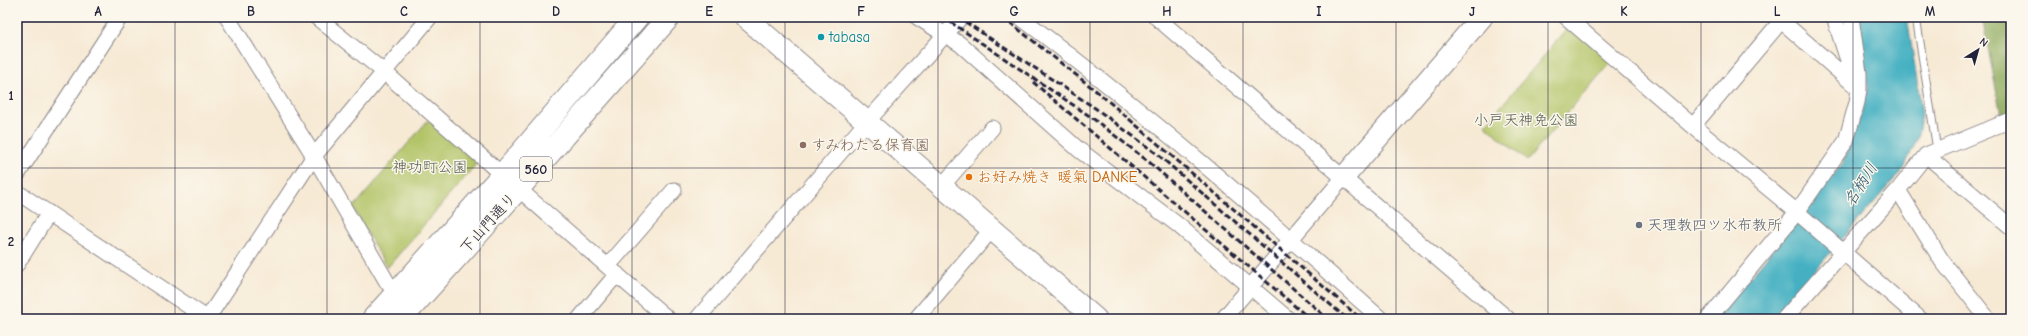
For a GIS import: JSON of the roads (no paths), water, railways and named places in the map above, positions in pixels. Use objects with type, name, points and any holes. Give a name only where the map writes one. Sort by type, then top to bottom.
[{"type":"main road","name":"下山門通り","points":[[373,319],[503,174],[637,17]]},
{"type":"main road","name":"下山門通り","points":[[407,316],[669,17]]},
{"type":"street","points":[[17,175],[120,17]]},
{"type":"street","points":[[228,17],[314,156],[387,282],[396,293]]},
{"type":"street","points":[[316,17],[383,71],[668,319]]},
{"type":"street","points":[[17,192],[207,319],[314,156],[383,71],[430,17]]},
{"type":"street","points":[[745,17],[1096,319]]},
{"type":"street","points":[[917,17],[945,36],[960,44],[1078,150],[1178,225],[1288,319]]},
{"type":"street","points":[[697,319],[960,17]]},
{"type":"street","points":[[1020,17],[1151,121],[1291,239],[1380,319]]},
{"type":"street","points":[[1156,17],[1344,177],[1491,314],[1508,319]]},
{"type":"street","points":[[1223,319],[1482,17]]},
{"type":"street","points":[[1566,17],[1693,126],[1797,212],[1911,316]]},
{"type":"street","points":[[1834,17],[1858,89]]},
{"type":"street","points":[[1708,319],[1797,212],[1846,141],[1857,102],[1859,74],[1851,17]]},
{"type":"street","points":[[1693,126],[1779,19],[1858,89]]},
{"type":"street","points":[[1784,319],[1931,153],[2011,120]]},
{"type":"street","points":[[942,186],[992,128]]},
{"type":"street","points":[[1931,153],[2011,227]]},
{"type":"street","points":[[579,319],[612,270],[674,190]]},
{"type":"street","points":[[1898,190],[1942,261],[1988,319]]},
{"type":"street","points":[[17,264],[49,213]]},
{"type":"street","points":[[916,319],[992,229]]},
{"type":"lane","points":[[1916,17],[1931,153]]},
{"type":"water","name":"名柄川","points":[[1857,17],[1907,17],[1922,113],[1917,139],[1904,168],[1773,319],[1713,319],[1751,276],[1843,163],[1864,106],[1868,88]]},
{"type":"railway","points":[[943,17],[1091,117],[1149,162],[1328,319]]},
{"type":"railway","points":[[958,17],[1095,108],[1156,153],[1347,319]]},
{"type":"railway","points":[[1003,17],[1100,94],[1361,319]]},
{"type":"railway","points":[[1033,82],[1310,319]]},
{"type":"place","name":"tabasa","points":[[821,37]]},
{"type":"place","name":"すみわたる保育園","points":[[803,145]]},
{"type":"place","name":"お好み焼き 暖氣 DANKE","points":[[969,177]]},
{"type":"place","name":"天理教四ツ水布教所","points":[[1639,225]]},
{"type":"park label","name":"小戸天神免公園","points":[[1526,120]]},
{"type":"park label","name":"神功町公園","points":[[430,167]]}]
